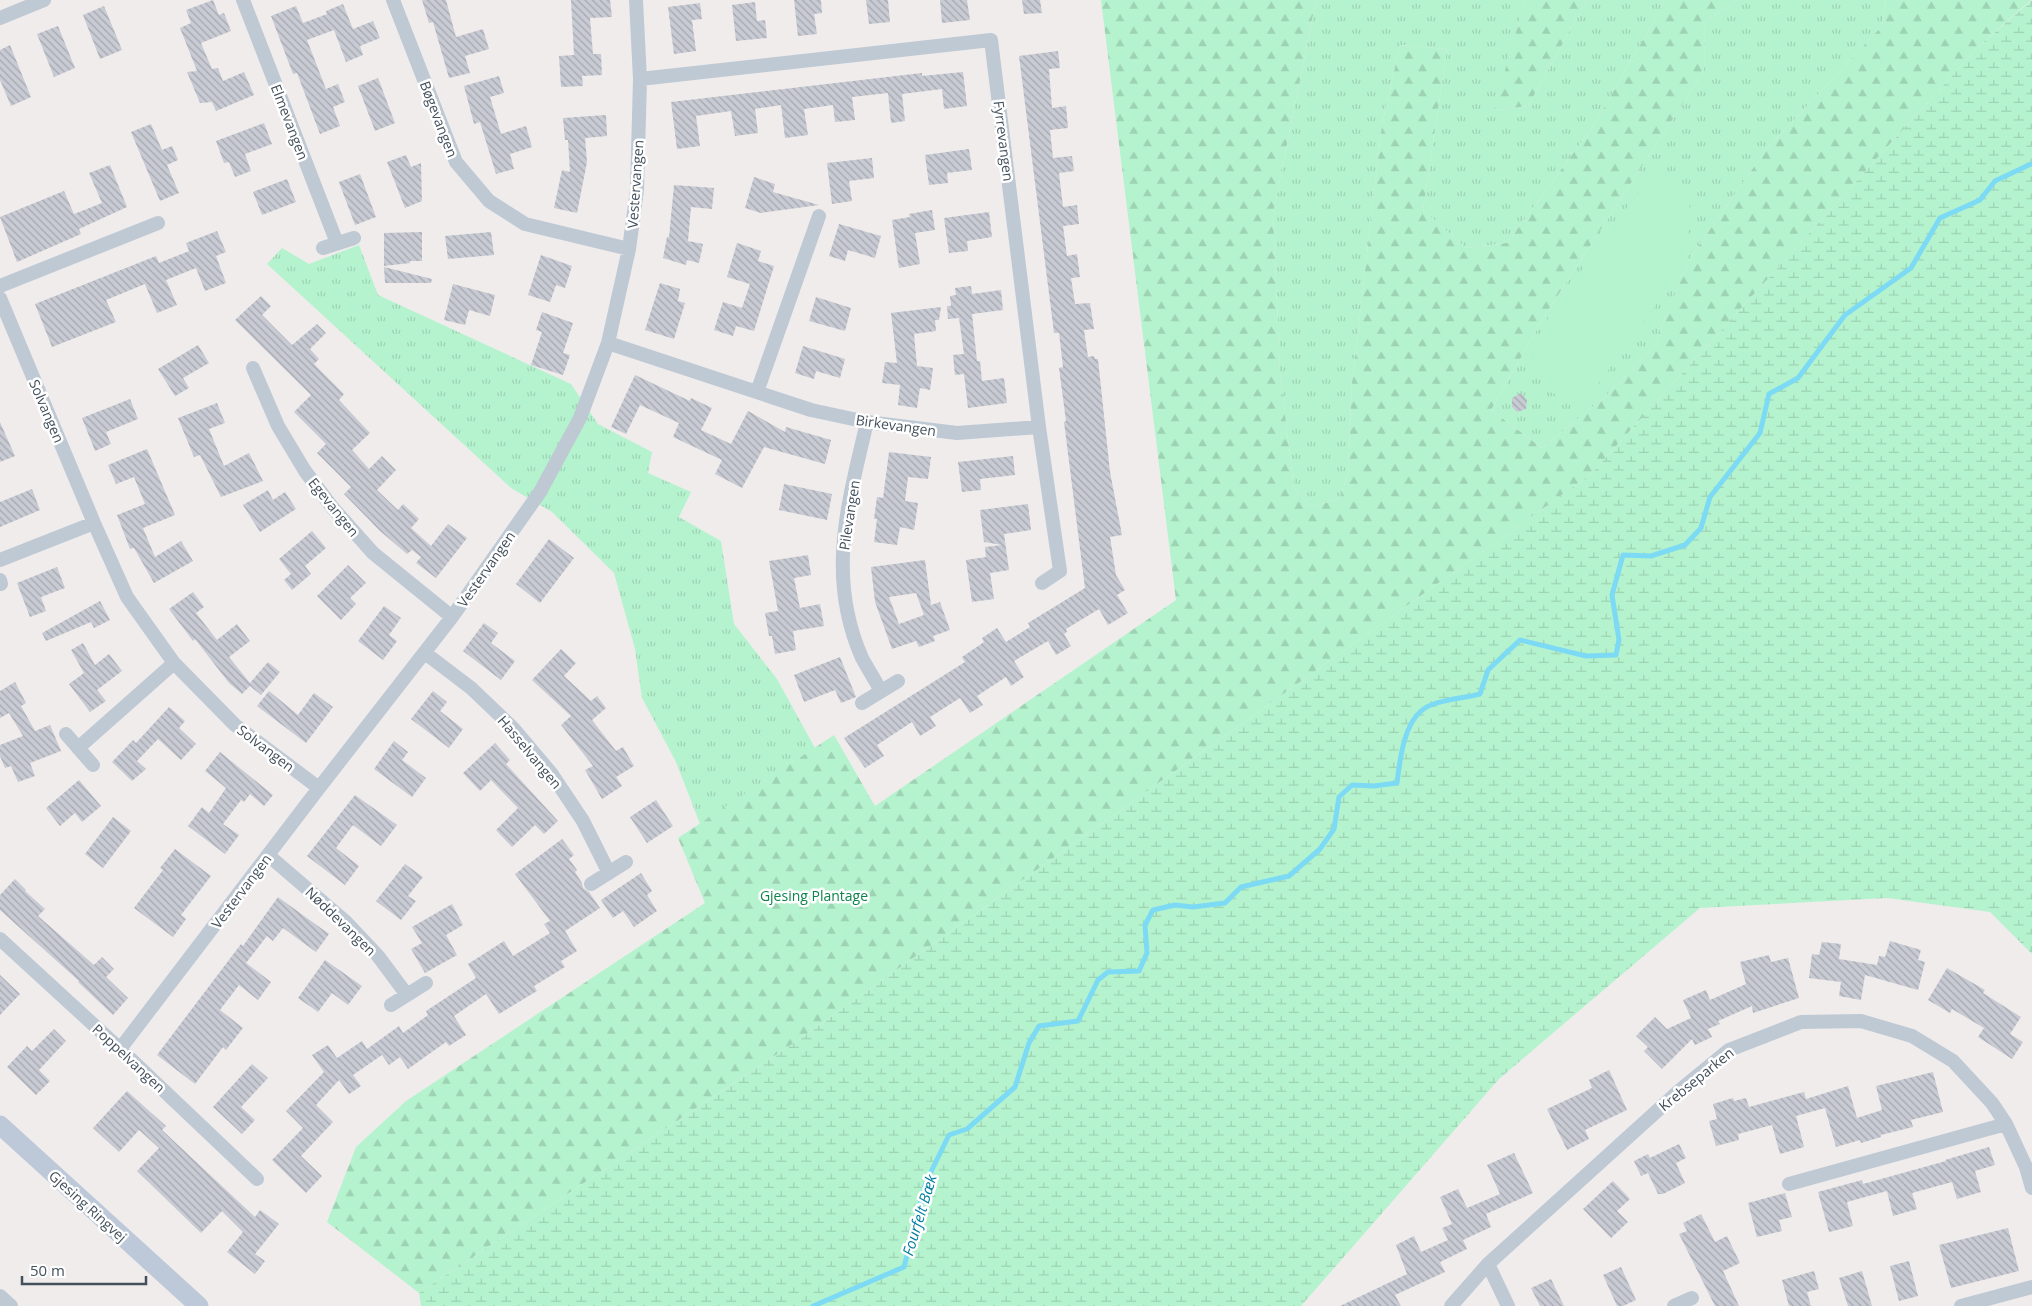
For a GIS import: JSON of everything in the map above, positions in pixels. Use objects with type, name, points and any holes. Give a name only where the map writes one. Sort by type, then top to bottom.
[{"type":"street","points":[[0,18],[44,0]]},
{"type":"street","name":"Elmevangen","points":[[243,0],[337,244]]},
{"type":"street","name":"Bøgevangen","points":[[393,0],[456,162],[489,201],[525,224],[629,249]]},
{"type":"street","name":"Vestervangen","points":[[120,1049],[452,617],[540,492],[580,418],[608,344],[629,249],[637,190],[640,79],[636,0]]},
{"type":"street","name":"Fyrrevangen","points":[[640,79],[991,40],[1039,428],[1060,571],[1042,584]]},
{"type":"street","points":[[757,392],[819,216]]},
{"type":"street","points":[[0,286],[158,223]]},
{"type":"street","points":[[323,248],[354,238]]},
{"type":"street","name":"Solvangen","points":[[0,298],[127,597],[174,663],[235,725],[319,788]]},
{"type":"street","name":"Birkevangen","points":[[608,344],[811,410],[867,422],[957,433],[1039,428]]},
{"type":"street","name":"Egevangen","points":[[253,368],[278,426],[305,471],[332,507],[372,552],[452,617]]},
{"type":"street","name":"Pilevangen","points":[[867,422],[848,506],[842,545],[843,583],[853,630],[862,658],[881,691]]},
{"type":"street","points":[[0,560],[94,523]]},
{"type":"street","name":"Hasselvangen","points":[[425,653],[471,688],[520,736],[550,773],[583,821],[609,873]]},
{"type":"street","points":[[78,748],[174,663]]},
{"type":"street","points":[[862,703],[898,681]]},
{"type":"street","points":[[66,734],[93,765]]},
{"type":"street","name":"Nøddevangen","points":[[268,855],[346,922],[378,956],[407,995]]},
{"type":"street","points":[[591,884],[626,862]]},
{"type":"street","name":"Poppelvangen","points":[[0,939],[120,1049],[257,1179]]},
{"type":"street","points":[[391,1005],[426,983]]},
{"type":"street","name":"Krebseparken","points":[[1450,1306],[1488,1264],[1679,1091],[1729,1050],[1800,1022],[1861,1021],[1912,1036],[1953,1061],[1992,1103],[2006,1124],[2026,1167],[2032,1188]]},
{"type":"street","points":[[1789,1184],[2006,1124]]},
{"type":"street","name":"Gjesing Ringvej","points":[[0,1125],[200,1306]]},
{"type":"street","points":[[1488,1264],[1508,1306]]},
{"type":"street","points":[[1961,1306],[2032,1287]]},
{"type":"street","points":[[0,1296],[11,1306]]},
{"type":"street","points":[[1674,1306],[1692,1298]]},
{"type":"green space","name":"Gjesing Plantage","points":[[1101,0],[1316,0],[1273,214],[1280,373],[1294,488],[1310,507],[1340,499],[1348,472],[1352,383],[1382,125],[1400,45],[1447,49],[1423,210],[1466,248],[1507,243],[1594,125],[1658,14],[1664,0],[1737,0],[1705,22],[1704,71],[1547,312],[1491,410],[1542,448],[1607,395],[1653,348],[1688,261],[1765,151],[1882,26],[1886,0],[2031,0],[1978,47],[1590,475],[800,1039],[419,1293],[327,1222],[356,1147],[406,1101],[705,903],[678,838],[834,735],[875,806],[1176,600]]},
{"type":"green space","points":[[1316,0],[1525,0],[1495,110],[1528,106],[1587,0],[1664,0],[1658,14],[1594,125],[1507,243],[1466,248],[1423,210],[1447,49],[1400,45],[1382,125],[1352,383],[1348,472],[1340,499],[1310,507],[1294,488],[1280,373],[1273,214]]},
{"type":"green space","points":[[1525,0],[1587,0],[1528,106],[1494,110]]},
{"type":"green space","points":[[1737,0],[1886,0],[1882,26],[1765,151],[1688,261],[1653,348],[1607,395],[1542,448],[1491,410],[1547,312],[1704,71],[1705,22]]},
{"type":"green space","points":[[2032,0],[2032,954],[1990,912],[1887,898],[1700,908],[1499,1079],[1301,1306],[421,1306],[419,1293],[800,1039],[1590,475],[1978,47]]},
{"type":"green space","points":[[1649,177],[1690,185],[1688,261],[1585,402],[1545,391],[1531,353],[1552,311]]},
{"type":"green space","points":[[359,245],[378,295],[571,384],[598,424],[652,452],[648,473],[691,492],[679,517],[721,541],[734,624],[777,679],[815,748],[700,824],[676,762],[642,698],[635,649],[614,573],[552,512],[511,488],[267,264],[282,248],[309,264]]},
{"type":"building","points":[[213,0],[219,15],[224,13],[231,31],[201,43],[212,69],[218,68],[223,81],[244,72],[254,95],[216,111],[212,102],[200,103],[187,72],[197,71],[180,28],[191,23],[186,10]]},
{"type":"building","points":[[422,0],[446,0],[456,37],[483,29],[489,49],[465,56],[470,73],[449,78],[433,22],[429,23]]},
{"type":"building","points":[[571,0],[610,0],[612,17],[590,18],[593,54],[601,54],[602,75],[582,76],[583,86],[561,87],[559,56],[574,55]]},
{"type":"building","points":[[794,0],[821,0],[822,13],[814,14],[817,34],[798,36]]},
{"type":"building","points":[[866,0],[888,0],[890,22],[869,24]]},
{"type":"building","points":[[940,0],[967,0],[970,20],[942,23]]},
{"type":"building","points":[[1022,0],[1040,0],[1042,13],[1024,14]]},
{"type":"building","points":[[755,2],[757,21],[765,20],[767,38],[736,41],[732,5]]},
{"type":"building","points":[[700,3],[702,19],[692,20],[696,51],[674,54],[668,7]]},
{"type":"building","points":[[343,4],[353,29],[373,21],[380,38],[360,46],[363,55],[346,62],[334,30],[307,40],[326,89],[338,84],[345,102],[333,107],[340,126],[320,134],[297,73],[293,74],[271,16],[296,6],[303,23],[327,14],[326,11]]},
{"type":"building","points":[[104,6],[122,50],[100,59],[83,15]]},
{"type":"building","points":[[58,26],[75,68],[54,77],[37,34]]},
{"type":"building","points":[[10,45],[31,97],[11,106],[0,80],[0,50]]},
{"type":"building","points":[[1058,51],[1060,68],[1049,69],[1052,108],[1066,106],[1068,128],[1050,130],[1053,158],[1072,156],[1074,171],[1059,173],[1063,207],[1077,205],[1079,224],[1063,226],[1067,256],[1077,254],[1080,277],[1071,278],[1075,304],[1090,303],[1094,329],[1084,330],[1088,357],[1094,356],[1095,359],[1098,359],[1110,472],[1122,535],[1110,537],[1116,575],[1125,590],[1117,595],[1128,613],[1108,625],[1099,609],[1066,629],[1067,632],[1064,634],[1071,646],[1056,655],[1048,641],[1014,661],[1024,677],[1011,686],[1006,677],[977,696],[983,705],[970,713],[960,698],[930,717],[936,726],[920,736],[912,722],[877,745],[884,756],[865,768],[844,738],[965,662],[962,657],[984,642],[982,638],[997,628],[1006,642],[1030,627],[1028,623],[1085,588],[1064,422],[1066,421],[1059,368],[1063,367],[1059,333],[1054,333],[1019,56]]},
{"type":"building","points":[[963,72],[967,106],[944,109],[942,89],[902,94],[905,121],[891,123],[888,93],[852,97],[855,120],[835,122],[833,105],[804,109],[808,135],[785,138],[781,105],[755,109],[758,133],[735,136],[731,111],[696,116],[700,146],[677,149],[671,102],[922,73],[922,76]]},
{"type":"building","points":[[499,76],[504,93],[490,97],[501,134],[526,126],[532,147],[510,154],[514,169],[496,174],[480,122],[474,124],[464,86]]},
{"type":"building","points":[[378,78],[395,123],[375,131],[358,86]]},
{"type":"building","points":[[606,115],[607,136],[585,138],[587,162],[577,213],[554,208],[562,170],[570,172],[568,140],[565,140],[563,118]]},
{"type":"building","points":[[264,123],[272,144],[245,154],[251,171],[235,177],[229,162],[224,163],[216,141]]},
{"type":"building","points":[[151,124],[162,150],[172,146],[178,160],[167,165],[179,193],[160,201],[131,132]]},
{"type":"building","points":[[969,149],[972,170],[947,173],[948,183],[929,185],[925,155]]},
{"type":"building","points":[[406,155],[411,167],[421,163],[422,201],[405,208],[387,162]]},
{"type":"building","points":[[872,158],[874,178],[849,181],[852,201],[832,204],[827,163]]},
{"type":"building","points":[[110,165],[127,207],[79,229],[81,234],[17,262],[0,217],[64,191],[74,214],[102,203],[89,173]]},
{"type":"building","points":[[360,174],[376,217],[355,225],[339,182]]},
{"type":"building","points":[[754,177],[775,184],[773,192],[819,205],[761,213],[745,208]]},
{"type":"building","points":[[287,179],[296,202],[262,215],[253,192]]},
{"type":"building","points":[[674,185],[714,188],[712,209],[691,207],[688,241],[703,244],[699,263],[687,260],[686,265],[663,258],[667,237],[669,237]]},
{"type":"building","points":[[932,210],[935,230],[915,233],[920,264],[899,268],[892,220],[910,217],[909,214]]},
{"type":"building","points":[[989,212],[992,237],[967,241],[968,251],[949,253],[944,218]]},
{"type":"building","points":[[839,224],[881,236],[875,258],[848,250],[845,261],[829,256]]},
{"type":"building","points":[[217,231],[226,252],[216,256],[226,283],[205,291],[196,268],[166,280],[177,305],[157,313],[145,284],[106,300],[116,322],[52,347],[35,304],[156,256],[159,263],[189,251],[186,243]]},
{"type":"building","points":[[422,232],[422,261],[410,261],[410,263],[384,266],[384,233]]},
{"type":"building","points":[[491,232],[494,255],[448,259],[445,236]]},
{"type":"building","points":[[737,243],[761,251],[758,261],[774,266],[754,331],[736,326],[733,336],[714,330],[723,302],[742,308],[750,284],[727,277]]},
{"type":"building","points":[[541,255],[572,266],[565,288],[556,285],[550,302],[528,295]]},
{"type":"building","points":[[384,267],[432,279],[431,283],[385,283]]},
{"type":"building","points":[[660,283],[680,289],[678,301],[685,303],[674,339],[645,330]]},
{"type":"building","points":[[453,284],[495,295],[490,316],[469,310],[465,325],[444,320]]},
{"type":"building","points":[[971,286],[972,294],[1001,290],[1003,310],[972,314],[977,361],[980,361],[982,381],[1004,378],[1007,403],[968,408],[964,374],[955,375],[953,355],[964,354],[959,318],[948,319],[947,306],[951,306],[950,296],[956,295],[955,288]]},
{"type":"building","points":[[261,296],[271,306],[262,315],[292,345],[317,324],[326,333],[310,349],[319,359],[314,364],[344,394],[339,400],[370,433],[352,450],[369,469],[382,456],[396,470],[377,490],[398,510],[403,504],[419,519],[411,528],[431,546],[448,524],[467,538],[436,578],[416,563],[421,557],[412,550],[407,554],[380,531],[344,494],[351,487],[317,453],[326,444],[294,412],[311,395],[235,320]]},
{"type":"building","points":[[816,297],[851,308],[845,331],[809,321]]},
{"type":"building","points":[[941,307],[939,320],[935,320],[936,331],[914,334],[917,366],[933,368],[930,390],[920,388],[917,408],[898,405],[900,385],[882,383],[885,362],[897,363],[891,313]]},
{"type":"building","points":[[542,312],[573,323],[563,353],[570,355],[563,375],[531,365],[542,332],[536,330]]},
{"type":"building","points":[[198,345],[209,363],[183,378],[189,388],[175,396],[158,369]]},
{"type":"building","points":[[803,346],[845,359],[840,378],[816,371],[814,379],[795,373]]},
{"type":"building","points":[[635,375],[690,401],[691,398],[712,408],[701,430],[731,444],[748,411],[785,432],[786,427],[831,440],[825,464],[764,447],[742,488],[715,474],[722,460],[673,437],[679,423],[640,405],[626,434],[611,427]]},
{"type":"building","points":[[1521,393],[1527,400],[1526,409],[1517,412],[1512,407],[1512,398]]},
{"type":"building","points":[[130,399],[138,419],[106,432],[111,444],[95,451],[82,418]]},
{"type":"building","points":[[217,403],[225,423],[209,429],[224,466],[249,453],[263,481],[221,497],[200,455],[194,457],[178,418]]},
{"type":"building","points":[[0,422],[15,456],[0,462]]},
{"type":"building","points":[[147,449],[175,515],[143,528],[155,557],[181,541],[193,561],[154,583],[134,548],[130,549],[117,515],[145,504],[134,477],[116,484],[108,465]]},
{"type":"building","points":[[889,452],[931,457],[928,479],[908,477],[905,501],[918,503],[914,530],[900,527],[897,545],[874,542],[877,519],[874,519],[877,497],[883,498]]},
{"type":"building","points":[[1013,456],[1015,475],[980,479],[981,490],[962,492],[958,462]]},
{"type":"building","points":[[784,484],[832,494],[827,520],[779,510]]},
{"type":"building","points":[[32,489],[40,510],[0,527],[0,502]]},
{"type":"building","points":[[268,490],[273,500],[285,492],[296,509],[260,532],[243,505]]},
{"type":"building","points":[[1028,504],[1031,530],[1004,534],[1009,570],[990,573],[994,599],[972,602],[966,560],[986,557],[985,547],[1002,545],[984,542],[980,510]]},
{"type":"building","points":[[312,531],[326,548],[305,566],[311,574],[292,590],[284,580],[291,574],[279,559]]},
{"type":"building","points":[[549,539],[574,558],[540,603],[516,584]]},
{"type":"building","points":[[808,555],[811,575],[794,578],[800,608],[820,604],[824,626],[793,631],[796,650],[775,654],[772,636],[769,636],[765,613],[778,611],[769,561]]},
{"type":"building","points":[[925,560],[931,605],[940,602],[950,630],[933,636],[935,641],[919,647],[916,641],[892,649],[875,602],[871,567]],"holes":[[[916,593],[924,615],[899,624],[889,597]]]},
{"type":"building","points":[[348,565],[366,583],[350,598],[356,604],[341,620],[317,596]]},
{"type":"building","points":[[57,567],[65,588],[41,597],[46,611],[30,617],[17,583]]},
{"type":"building","points":[[193,592],[204,607],[196,613],[217,640],[237,624],[250,641],[229,657],[250,683],[268,662],[280,672],[261,695],[250,686],[242,694],[229,683],[195,639],[193,641],[169,609]]},
{"type":"building","points":[[100,601],[110,620],[94,628],[91,622],[46,641],[42,633]]},
{"type":"building","points":[[384,606],[401,618],[389,635],[397,641],[383,660],[358,641]]},
{"type":"building","points":[[484,623],[498,633],[491,643],[515,661],[501,680],[463,651]]},
{"type":"building","points":[[83,643],[95,665],[109,654],[122,671],[97,690],[106,701],[90,712],[69,684],[84,673],[71,650]]},
{"type":"building","points":[[561,649],[576,663],[564,676],[591,701],[597,696],[606,708],[592,720],[616,751],[623,747],[634,766],[616,777],[622,786],[602,799],[585,770],[593,766],[561,725],[571,716],[532,680]]},
{"type":"building","points":[[840,657],[856,697],[841,703],[835,690],[804,702],[794,675]]},
{"type":"building","points":[[15,682],[26,703],[21,706],[35,731],[50,725],[61,751],[30,763],[35,776],[18,782],[11,766],[5,768],[0,756],[0,745],[23,736],[9,713],[0,718],[0,691]]},
{"type":"building","points":[[269,691],[298,715],[314,693],[333,707],[306,743],[257,706]]},
{"type":"building","points":[[433,691],[447,702],[440,711],[463,729],[449,748],[411,719]]},
{"type":"building","points":[[169,707],[185,721],[179,728],[196,744],[181,760],[158,739],[137,761],[146,769],[132,781],[112,762],[133,740],[136,743]]},
{"type":"building","points":[[394,741],[408,752],[402,760],[426,778],[412,797],[374,769]]},
{"type":"building","points":[[495,743],[510,760],[506,764],[558,821],[544,834],[535,825],[512,847],[496,830],[518,808],[491,780],[480,791],[463,773]]},
{"type":"building","points":[[220,752],[273,795],[264,806],[250,794],[244,802],[241,800],[223,824],[239,835],[225,854],[188,826],[202,807],[209,813],[226,788],[205,771]]},
{"type":"building","points":[[79,780],[101,806],[82,822],[75,813],[60,826],[46,808]]},
{"type":"building","points":[[355,795],[397,825],[381,846],[353,825],[336,848],[359,866],[345,885],[307,856]]},
{"type":"building","points":[[656,800],[673,826],[647,843],[630,817]]},
{"type":"building","points":[[113,817],[131,831],[103,868],[85,854]]},
{"type":"building","points":[[562,839],[574,855],[569,859],[577,870],[575,872],[583,888],[589,892],[600,908],[565,931],[577,951],[561,961],[565,967],[534,986],[537,991],[499,1014],[486,994],[454,1016],[466,1035],[449,1046],[446,1042],[408,1069],[400,1057],[389,1065],[382,1055],[353,1075],[361,1086],[349,1094],[339,1080],[316,1105],[333,1122],[301,1156],[322,1176],[306,1193],[272,1160],[303,1128],[286,1111],[324,1072],[312,1055],[328,1045],[337,1058],[362,1041],[367,1049],[399,1026],[403,1033],[428,1015],[426,1011],[476,978],[468,964],[504,941],[513,956],[550,933],[544,924],[550,921],[515,874]]},
{"type":"building","points":[[175,849],[211,876],[181,915],[186,919],[173,937],[134,908],[163,870],[160,868]]},
{"type":"building","points":[[405,864],[423,877],[408,896],[416,901],[401,920],[376,901]]},
{"type":"building","points":[[641,873],[652,891],[647,895],[657,911],[634,927],[623,911],[613,918],[601,900]]},
{"type":"building","points":[[15,879],[45,909],[38,916],[94,965],[102,957],[114,969],[106,977],[128,998],[113,1015],[79,981],[0,910],[0,895]]},
{"type":"building","points":[[278,897],[329,934],[316,952],[283,928],[273,941],[267,936],[246,963],[271,982],[258,1000],[239,985],[220,1010],[243,1028],[226,1050],[223,1047],[195,1084],[157,1055],[241,944],[243,946]]},
{"type":"building","points":[[452,904],[463,925],[446,935],[457,955],[425,973],[411,949],[422,943],[412,927]]},
{"type":"building","points":[[1890,941],[1921,950],[1918,960],[1925,962],[1918,990],[1865,975],[1861,1000],[1839,996],[1841,982],[1809,978],[1812,954],[1819,955],[1822,942],[1841,944],[1839,959],[1877,965],[1879,956],[1885,957]]},
{"type":"building","points":[[1769,955],[1771,962],[1788,958],[1799,998],[1753,1013],[1752,1006],[1718,1021],[1720,1024],[1708,1029],[1712,1037],[1695,1045],[1692,1039],[1662,1069],[1644,1051],[1648,1047],[1636,1036],[1655,1017],[1667,1029],[1691,1018],[1683,1000],[1706,990],[1710,1000],[1746,984],[1740,962]]},
{"type":"building","points":[[325,960],[362,986],[348,1005],[332,993],[318,1012],[298,998]]},
{"type":"building","points":[[1947,968],[1985,990],[1983,993],[2021,1017],[2010,1034],[2023,1042],[2012,1059],[1978,1037],[1984,1028],[1952,1009],[1950,1013],[1928,1000]]},
{"type":"building","points":[[0,975],[20,994],[0,1015]]},
{"type":"building","points":[[54,1029],[66,1041],[39,1070],[50,1081],[36,1095],[7,1067],[27,1046],[32,1051]]},
{"type":"building","points":[[252,1064],[268,1078],[241,1107],[255,1120],[242,1134],[213,1107]]},
{"type":"building","points":[[1609,1070],[1627,1110],[1585,1130],[1589,1139],[1567,1150],[1547,1109],[1592,1088],[1589,1080]]},
{"type":"building","points":[[1933,1072],[1943,1112],[1911,1120],[1913,1127],[1881,1135],[1881,1137],[1861,1143],[1860,1140],[1836,1147],[1825,1108],[1796,1116],[1804,1147],[1780,1154],[1772,1125],[1738,1134],[1739,1140],[1716,1146],[1709,1121],[1717,1119],[1713,1104],[1733,1098],[1734,1101],[1746,1098],[1749,1107],[1804,1092],[1806,1099],[1848,1086],[1857,1118],[1882,1110],[1876,1086]]},
{"type":"building","points":[[127,1091],[166,1126],[162,1130],[255,1217],[260,1210],[279,1224],[255,1254],[265,1261],[255,1274],[227,1252],[243,1232],[222,1211],[201,1233],[137,1171],[159,1148],[139,1130],[119,1152],[93,1128]]},
{"type":"building","points":[[1679,1144],[1686,1158],[1676,1163],[1685,1183],[1663,1194],[1658,1194],[1648,1173],[1641,1176],[1634,1161],[1648,1154],[1650,1158]]},
{"type":"building","points":[[1989,1147],[1995,1165],[1975,1171],[1981,1192],[1957,1199],[1952,1182],[1912,1193],[1917,1209],[1893,1216],[1887,1191],[1847,1202],[1853,1226],[1829,1232],[1818,1192],[1862,1180],[1863,1184]]},
{"type":"building","points":[[1514,1153],[1533,1193],[1486,1214],[1491,1227],[1463,1240],[1467,1249],[1440,1262],[1445,1272],[1395,1295],[1401,1306],[1340,1306],[1407,1274],[1396,1245],[1414,1236],[1421,1252],[1448,1240],[1442,1228],[1452,1224],[1440,1197],[1458,1189],[1467,1208],[1500,1194],[1487,1165]]},
{"type":"building","points":[[1613,1181],[1630,1199],[1617,1211],[1628,1222],[1611,1238],[1583,1209]]},
{"type":"building","points":[[1785,1193],[1792,1217],[1779,1220],[1782,1231],[1757,1237],[1748,1203]]},
{"type":"building","points":[[1701,1214],[1715,1242],[1727,1236],[1740,1263],[1723,1271],[1739,1306],[1715,1306],[1679,1234],[1687,1231],[1683,1223]]},
{"type":"building","points":[[2008,1228],[2019,1271],[1951,1288],[1939,1245]]},
{"type":"building","points":[[1909,1261],[1918,1296],[1899,1301],[1890,1266]]},
{"type":"building","points":[[1621,1267],[1636,1300],[1623,1306],[1617,1306],[1603,1275]]},
{"type":"building","points":[[1814,1271],[1819,1289],[1807,1292],[1811,1306],[1789,1306],[1782,1280]]},
{"type":"building","points":[[1862,1271],[1872,1306],[1848,1306],[1839,1278]]},
{"type":"building","points":[[1551,1279],[1564,1306],[1540,1306],[1531,1288]]},
{"type":"waterway","name":"Fourfelt Bæk","points":[[813,1306],[904,1267],[926,1182],[949,1135],[967,1129],[1015,1087],[1029,1043],[1039,1026],[1078,1021],[1098,980],[1108,972],[1139,971],[1147,953],[1145,925],[1153,910],[1175,905],[1193,907],[1225,903],[1241,887],[1289,876],[1320,849],[1334,829],[1339,797],[1352,785],[1374,786],[1397,783],[1405,739],[1409,728],[1422,710],[1437,703],[1480,694],[1488,670],[1520,640],[1586,656],[1616,655],[1619,640],[1612,595],[1623,555],[1651,556],[1685,545],[1701,528],[1710,497],[1760,433],[1769,394],[1798,378],[1845,315],[1911,268],[1940,218],[1980,200],[1995,181],[2031,164]]}]
